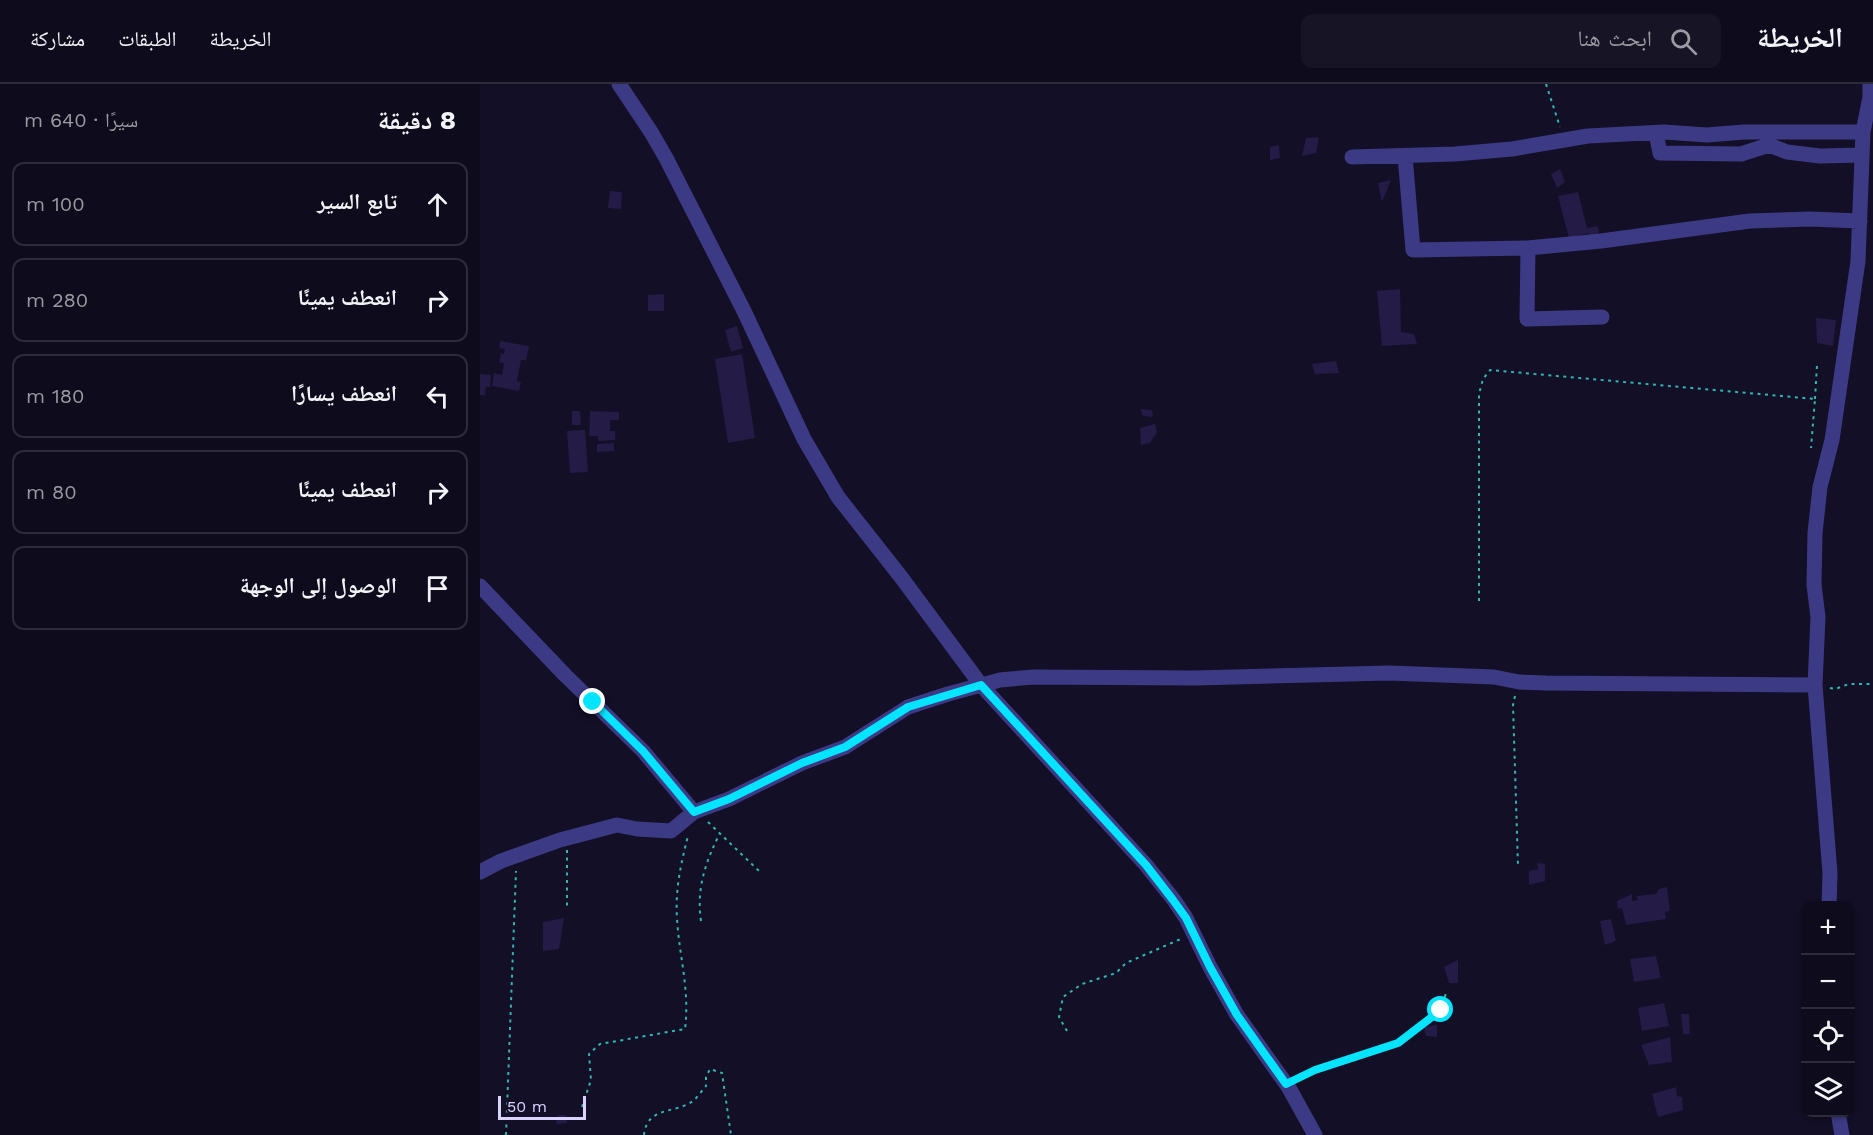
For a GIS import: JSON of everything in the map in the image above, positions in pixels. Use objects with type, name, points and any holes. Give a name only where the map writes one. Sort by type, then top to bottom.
[{"type":"street","points":[[619,84],[666,158],[744,311],[804,439],[838,496],[902,577],[981,685],[1146,865],[1173,900],[1194,934],[1237,1015],[1286,1084],[1315,1135]]},
{"type":"street","points":[[1829,901],[1830,873],[1815,685],[1818,617],[1814,585],[1817,508],[1866,263],[1860,221],[1863,132],[1870,97],[1870,84]]},
{"type":"street","points":[[1352,157],[1489,151],[1588,136],[1656,133],[1707,135],[1744,132],[1863,132]]},
{"type":"street","points":[[1656,133],[1660,153],[1742,154],[1769,145],[1787,152],[1820,156],[1862,155]]},
{"type":"street","points":[[1405,156],[1413,250],[1528,248],[1601,241],[1750,221],[1810,219],[1860,221]]},
{"type":"street","points":[[1528,248],[1527,320],[1602,317]]},
{"type":"street","points":[[480,586],[565,675],[643,751],[694,812]]},
{"type":"street","points":[[480,872],[567,838],[618,825],[637,829],[671,831],[694,812],[729,799],[802,763],[845,747],[908,707],[1000,680],[1033,677],[1195,678],[1389,673],[1494,677],[1519,682],[1626,685],[1815,685]]},
{"type":"street","points":[[1839,1117],[1842,1135]]},
{"type":"path","points":[[1546,84],[1564,140]]},
{"type":"path","points":[[1810,448],[1817,365]]},
{"type":"path","points":[[1479,601],[1479,394],[1483,379],[1490,370],[1815,399]]},
{"type":"path","points":[[1518,866],[1513,705],[1519,682]]},
{"type":"path","points":[[1815,685],[1834,689],[1849,684],[1873,684]]},
{"type":"path","points":[[582,1107],[591,1080],[589,1054],[600,1044],[685,1029],[688,1007],[677,917],[679,871],[694,812],[759,870]]},
{"type":"path","points":[[701,921],[699,907],[704,866],[720,833]]},
{"type":"path","points":[[567,838],[567,908]]},
{"type":"path","points":[[506,1135],[516,856]]},
{"type":"path","points":[[1066,1031],[1059,1017],[1063,997],[1082,984],[1116,973],[1126,963],[1194,934]]},
{"type":"path","points":[[1286,1084],[1315,1070],[1398,1043],[1441,1010],[1446,993]]},
{"type":"path","points":[[644,1135],[645,1125],[653,1117],[664,1110],[676,1109],[693,1101],[706,1086],[706,1077],[710,1069],[722,1073],[731,1135]]},
{"type":"building","points":[[1319,137],[1316,153],[1302,156],[1306,138]]},
{"type":"building","points":[[1279,145],[1280,158],[1270,160],[1270,147]]},
{"type":"building","points":[[1560,169],[1565,182],[1557,188],[1551,174]]},
{"type":"building","points":[[1391,180],[1387,190],[1382,202],[1378,183]]},
{"type":"building","points":[[610,191],[622,192],[621,209],[608,208]]},
{"type":"building","points":[[1578,192],[1587,228],[1598,226],[1599,234],[1589,236],[1589,233],[1569,238],[1558,196]]},
{"type":"building","points":[[1400,289],[1401,332],[1414,334],[1417,344],[1382,346],[1377,291]]},
{"type":"building","points":[[664,294],[664,311],[648,311],[648,295]]},
{"type":"building","points":[[1816,318],[1836,320],[1833,346],[1817,343]]},
{"type":"building","points":[[737,326],[743,348],[731,352],[725,330]]},
{"type":"building","points":[[500,341],[529,346],[526,360],[521,360],[517,381],[521,382],[519,391],[492,386],[494,373],[502,375],[504,363],[499,362],[501,353],[504,354],[505,349],[499,348]]},
{"type":"building","points":[[742,354],[755,438],[728,443],[715,359]]},
{"type":"building","points":[[1336,361],[1339,373],[1315,374],[1312,364]]},
{"type":"building","points":[[480,374],[491,375],[490,387],[486,387],[485,395],[480,395]]},
{"type":"building","points":[[1140,409],[1152,410],[1153,417],[1143,416]]},
{"type":"building","points":[[572,411],[580,411],[581,425],[572,425]]},
{"type":"building","points":[[590,411],[619,412],[619,420],[610,420],[610,431],[615,431],[615,440],[598,441],[598,436],[589,436]]},
{"type":"building","points":[[1155,424],[1157,432],[1150,443],[1141,445],[1140,428]]},
{"type":"building","points":[[585,430],[588,472],[570,473],[567,431]]},
{"type":"building","points":[[614,443],[614,451],[597,452],[597,444]]},
{"type":"building","points":[[1537,863],[1545,864],[1545,881],[1529,885],[1529,871],[1538,869]]},
{"type":"building","points":[[1667,887],[1670,911],[1665,912],[1666,919],[1626,925],[1622,908],[1618,909],[1617,901],[1632,894],[1632,901],[1638,900],[1636,896],[1656,894],[1659,889]]},
{"type":"building","points":[[564,918],[559,949],[543,951],[543,922]]},
{"type":"building","points":[[1611,919],[1616,941],[1605,945],[1600,921]]},
{"type":"building","points":[[1656,956],[1661,978],[1634,982],[1630,959]]},
{"type":"building","points":[[1458,960],[1458,983],[1449,983],[1444,967]]},
{"type":"building","points":[[1664,1003],[1669,1026],[1642,1031],[1638,1008]]},
{"type":"building","points":[[1681,1014],[1689,1014],[1690,1034],[1683,1034]]},
{"type":"building","points":[[1437,1025],[1437,1037],[1426,1036],[1424,1027]]},
{"type":"building","points":[[1670,1037],[1672,1062],[1649,1065],[1641,1045]]},
{"type":"building","points":[[1676,1087],[1677,1096],[1682,1097],[1683,1110],[1658,1117],[1652,1094]]},
{"type":"building","points":[[558,1115],[566,1115],[567,1123],[556,1124]]},
{"type":"route","points":[[593,702],[643,751],[694,812],[729,799],[802,763],[845,747],[908,707],[981,685],[1146,865],[1173,900],[1186,918],[1237,1015],[1286,1084],[1315,1070],[1398,1043],[1441,1010]]}]
